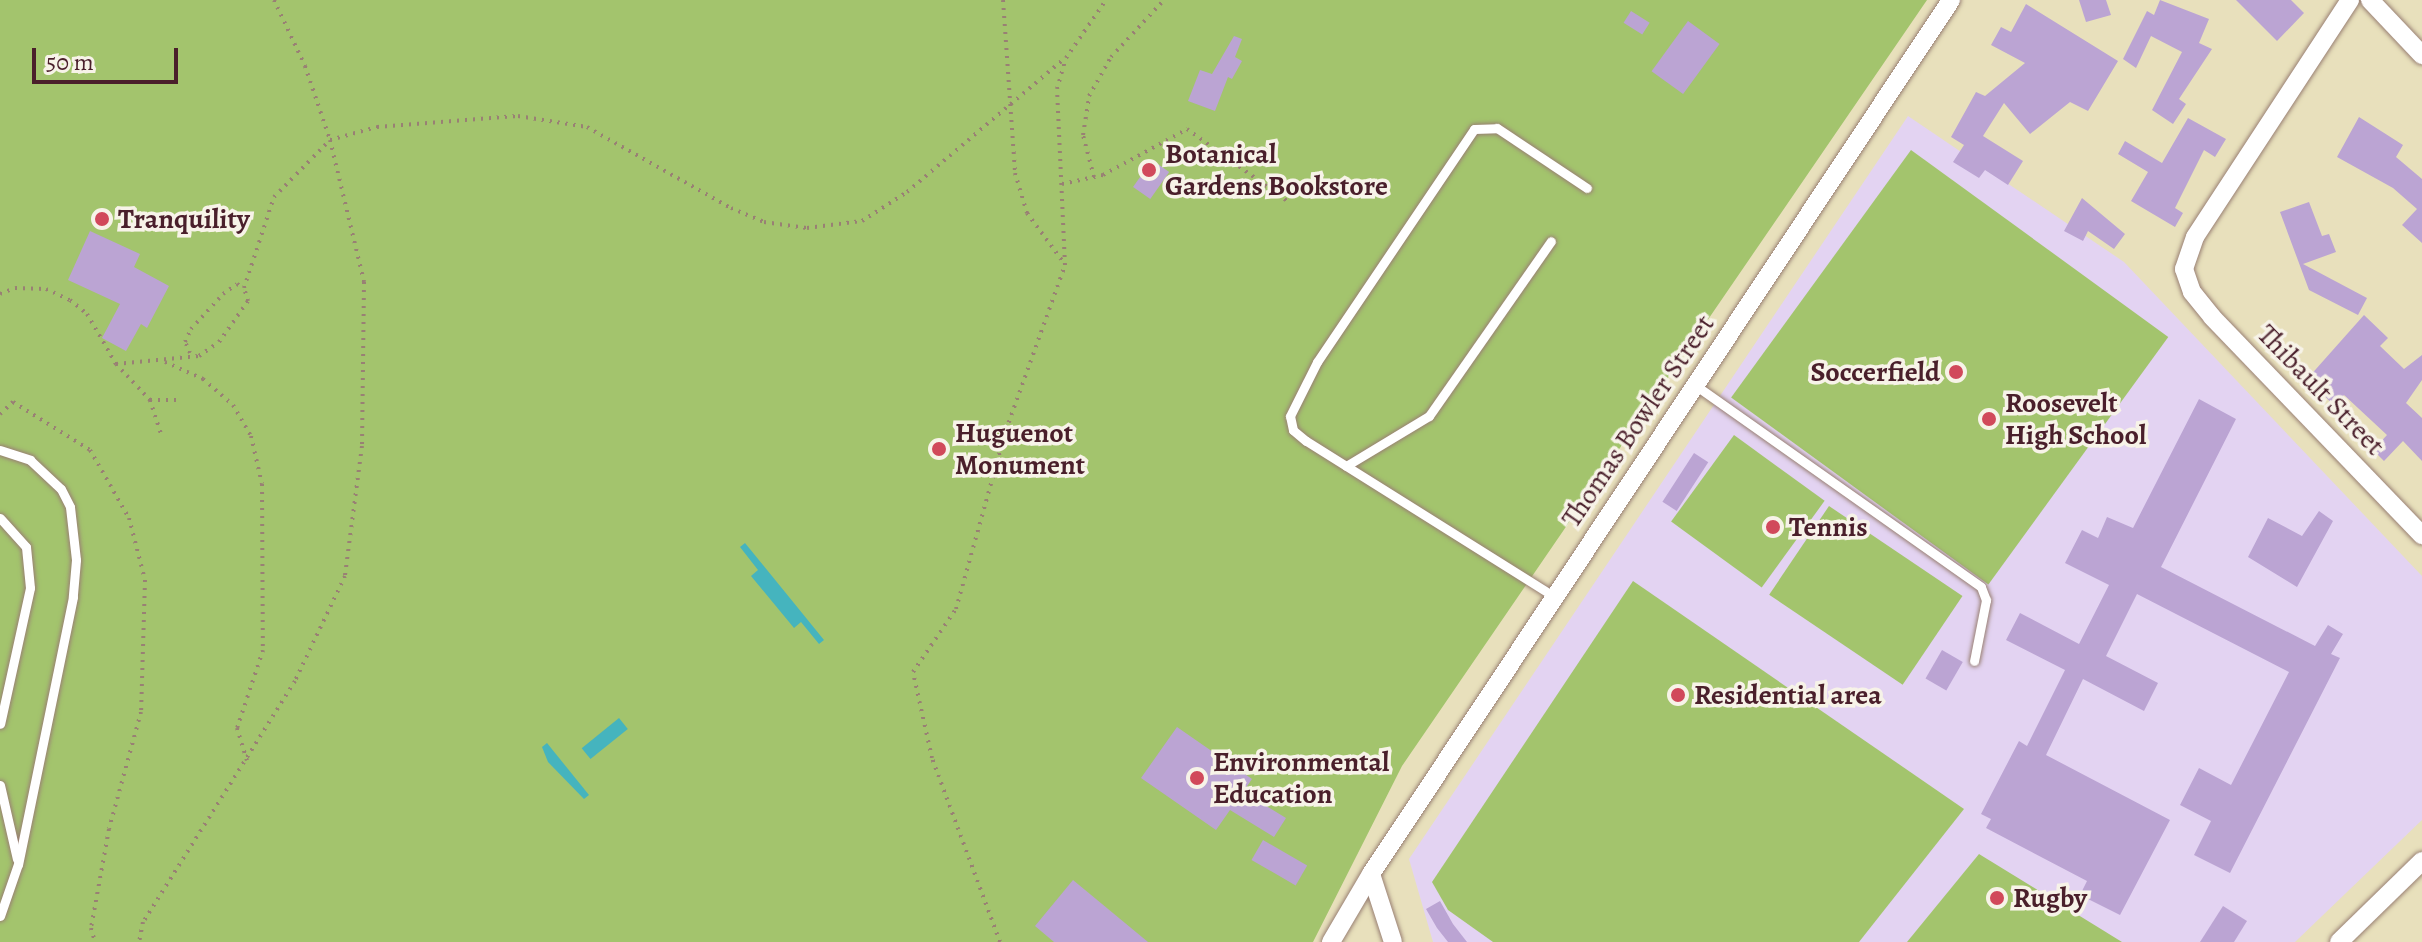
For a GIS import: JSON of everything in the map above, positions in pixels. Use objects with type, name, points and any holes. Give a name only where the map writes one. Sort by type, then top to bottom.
[{"type":"street","name":"Thomas Bowler Street","points":[[1331,942],[1371,874],[1951,0]]},
{"type":"street","name":"Thibault Street","points":[[2350,0],[2195,237],[2187,256],[2186,280],[2212,317],[2422,535]]},
{"type":"street","points":[[2370,0],[2422,55]]},
{"type":"street","points":[[2339,942],[2422,861]]},
{"type":"street","points":[[1371,874],[1393,942]]},
{"type":"lane","points":[[1555,597],[1293,430],[1290,416],[1317,362],[1467,135],[1482,125],[1497,128],[1587,188]]},
{"type":"lane","points":[[1346,466],[1429,416],[1551,241]]},
{"type":"lane","points":[[1695,385],[1981,587],[1986,600],[1974,661]]},
{"type":"lane","points":[[0,450],[30,460],[47,473],[70,507],[75,532],[73,597],[18,864],[0,916]]},
{"type":"lane","points":[[0,518],[26,547],[30,588],[0,724]]},
{"type":"lane","points":[[0,785],[18,864]]},
{"type":"path","points":[[139,942],[143,922],[295,681],[345,576],[362,446],[364,282],[330,140],[305,66],[274,0]]},
{"type":"path","points":[[1003,0],[1015,173],[1027,213],[1065,265]]},
{"type":"path","points":[[116,364],[164,361],[190,353],[199,356],[208,351],[240,316],[248,301],[244,288],[274,197],[330,140],[377,127],[518,116],[587,127],[731,208],[764,222],[833,227],[862,221],[907,192],[1066,58],[1106,0]]},
{"type":"path","points":[[1094,177],[1083,135],[1089,96],[1111,57],[1164,0]]},
{"type":"path","points":[[1000,942],[932,758],[913,672],[956,609],[1006,430],[1065,265],[1057,89],[1066,58]]},
{"type":"path","points":[[1062,184],[1094,177],[1187,129],[1290,203]]},
{"type":"path","points":[[190,353],[185,342],[191,329],[230,288],[237,284],[244,288]]},
{"type":"path","points":[[0,294],[15,288],[46,289],[70,300],[87,314],[116,364],[150,400],[161,433]]},
{"type":"path","points":[[164,361],[203,379],[233,405],[251,436],[262,484],[263,650],[237,728],[247,761]]},
{"type":"path","points":[[150,400],[178,400]]},
{"type":"path","points":[[0,414],[13,402],[90,450],[129,518],[145,580],[141,712],[109,829],[91,928],[95,942]]},
{"type":"shaded area","name":"Roosevelt High School","points":[[1908,116],[2124,262],[2422,576],[2422,820],[2295,942],[1433,942],[1409,859]]},
{"type":"green space","points":[[0,0],[1927,0],[1402,766],[1313,942],[0,942]]},
{"type":"green space","name":"Soccerfield","points":[[1911,150],[2168,337],[1988,584],[1731,398]]},
{"type":"green space","points":[[1734,435],[1825,501],[1762,587],[1671,522]]},
{"type":"green space","points":[[1829,506],[1962,596],[1903,685],[1769,595]]},
{"type":"green space","name":"Residential area","points":[[1633,581],[1964,809],[1859,942],[1493,942],[1448,910],[1432,882]]},
{"type":"green space","name":"Rugby","points":[[1979,854],[2122,942],[1907,942]]},
{"type":"water","points":[[745,543],[824,640],[819,644],[801,622],[794,628],[751,576],[758,570],[740,547]]},
{"type":"water","points":[[619,718],[628,729],[591,759],[582,748]]},
{"type":"water","points":[[547,743],[589,795],[584,799],[548,762],[542,747]]},
{"type":"building","points":[[2079,0],[2106,0],[2111,15],[2086,22]]},
{"type":"building","points":[[2160,0],[2209,19],[2199,43],[2212,49],[2179,99],[2186,104],[2173,124],[2152,110],[2182,52],[2151,36],[2136,68],[2123,59],[2147,11],[2154,15]]},
{"type":"building","points":[[2236,0],[2291,0],[2304,13],[2277,41]]},
{"type":"building","points":[[2026,4],[2118,61],[2088,111],[2070,102],[2030,134],[2004,103],[1983,136],[2023,161],[2008,185],[1985,170],[1979,178],[1953,162],[1964,145],[1951,137],[1976,92],[1985,96],[2025,63],[1991,45],[2001,27],[2011,32]]},
{"type":"building","points":[[1631,11],[1650,23],[1642,35],[1624,23]]},
{"type":"building","points":[[1688,21],[1720,44],[1683,94],[1652,71]]},
{"type":"building","points":[[1234,36],[1242,39],[1235,57],[1242,61],[1232,79],[1228,77],[1215,111],[1188,101],[1200,70],[1212,74]]},
{"type":"building","points":[[2359,117],[2403,145],[2396,157],[2422,179],[2422,243],[2402,225],[2417,209],[2393,188],[2337,157]]},
{"type":"building","points":[[2188,118],[2226,139],[2215,157],[2204,150],[2175,208],[2183,213],[2175,227],[2131,201],[2148,172],[2118,154],[2125,141],[2162,163]]},
{"type":"building","points":[[1152,160],[1169,172],[1150,199],[1133,187]]},
{"type":"building","points":[[2082,198],[2125,234],[2114,249],[2088,231],[2083,241],[2064,231]]},
{"type":"building","points":[[2309,202],[2322,236],[2329,234],[2336,252],[2303,264],[2367,298],[2358,315],[2309,290],[2280,212]]},
{"type":"building","points":[[90,231],[140,254],[134,267],[169,286],[147,328],[141,324],[126,351],[102,338],[120,304],[68,280]]},
{"type":"building","points":[[2364,315],[2388,338],[2380,346],[2404,369],[2422,355],[2422,380],[2406,403],[2422,418],[2422,461],[2403,441],[2384,461],[2373,450],[2387,435],[2344,395],[2334,406],[2308,378]]},
{"type":"building","points":[[2199,399],[2236,419],[2161,567],[2315,646],[2328,625],[2343,634],[2331,654],[2340,658],[2230,873],[2194,855],[2211,821],[2180,805],[2199,768],[2231,785],[2289,672],[2137,594],[2106,656],[2158,683],[2144,711],[2083,679],[2046,755],[2170,820],[2120,915],[2080,895],[2087,881],[1986,828],[1991,819],[1981,814],[2019,741],[2027,746],[2065,670],[2006,640],[2020,613],[2079,644],[2109,585],[2065,563],[2082,530],[2098,538],[2107,517],[2133,528]]},
{"type":"building","points":[[1694,453],[1708,462],[1677,511],[1662,502]]},
{"type":"building","points":[[2319,511],[2333,521],[2297,587],[2248,557],[2268,518],[2302,536]]},
{"type":"building","points":[[1942,650],[1963,662],[1946,691],[1926,679]]},
{"type":"building","name":"Environmental Education","points":[[1177,727],[1252,779],[1243,792],[1286,818],[1274,837],[1230,810],[1216,830],[1141,778]]},
{"type":"building","points":[[1263,840],[1307,866],[1296,885],[1252,860]]},
{"type":"building","points":[[1073,880],[1148,942],[1054,942],[1035,926]]},
{"type":"building","points":[[1440,901],[1467,942],[1448,942],[1437,928],[1426,909]]},
{"type":"building","points":[[2223,906],[2247,921],[2234,942],[2200,942]]},
{"type":"place","name":"Botanical Gardens Bookstore","points":[[1149,170]]},
{"type":"place","name":"Tranquility","points":[[102,219]]},
{"type":"place","name":"Soccerfield","points":[[1956,372]]},
{"type":"place","name":"Roosevelt High School","points":[[1989,419]]},
{"type":"place","name":"Huguenot Monument","points":[[939,449]]},
{"type":"place","name":"Tennis","points":[[1773,527]]},
{"type":"place","name":"Residential area","points":[[1678,695]]},
{"type":"place","name":"Environmental Education","points":[[1197,778]]},
{"type":"place","name":"Rugby","points":[[1997,898]]}]
